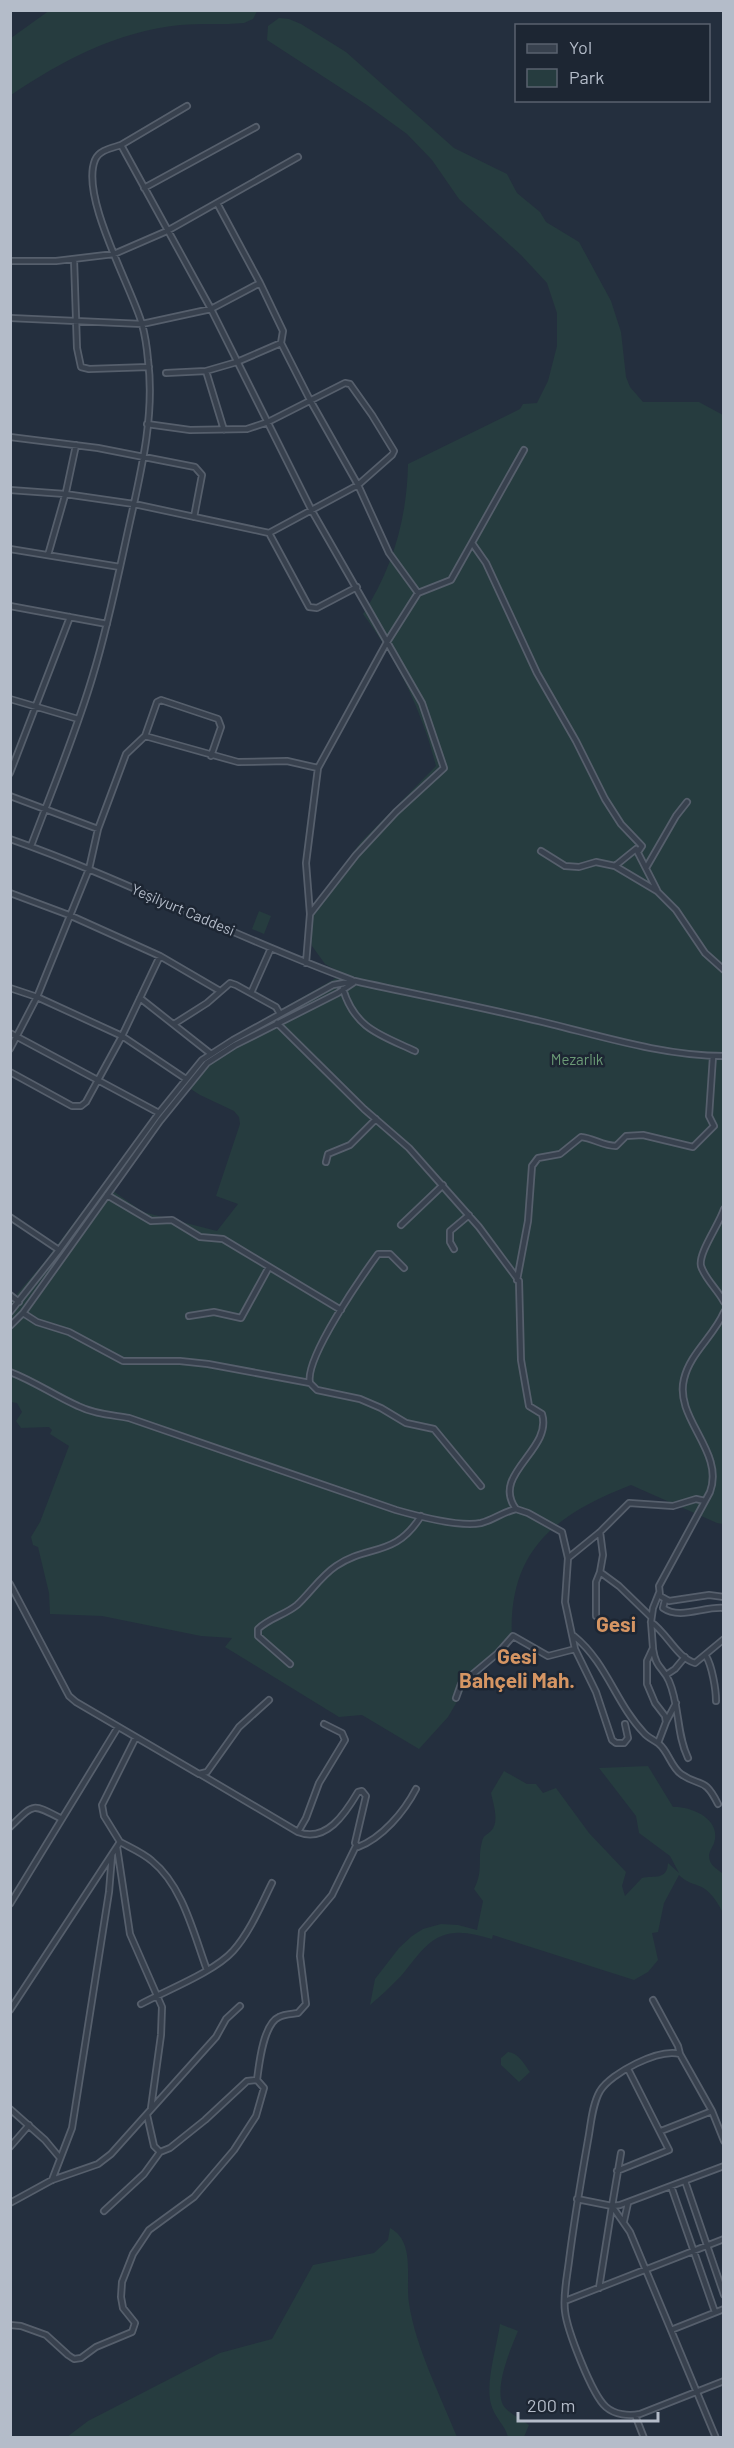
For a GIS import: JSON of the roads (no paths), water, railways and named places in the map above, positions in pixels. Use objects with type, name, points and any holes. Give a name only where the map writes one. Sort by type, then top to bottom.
[{"type":"street","points":[[31,846],[78,719],[107,624],[144,456],[150,403],[142,324],[99,213],[94,187],[94,165],[101,153],[121,145],[187,106]]},
{"type":"street","points":[[144,188],[256,127]]},
{"type":"street","points":[[121,145],[211,309],[312,511],[422,703],[444,768],[396,812],[356,855],[310,914]]},
{"type":"street","points":[[10,261],[74,259],[114,254],[167,231],[298,157]]},
{"type":"street","points":[[217,203],[283,331],[281,343],[310,400],[358,485],[389,553],[418,593]]},
{"type":"street","points":[[74,259],[77,348],[81,367],[89,369],[148,367]]},
{"type":"street","points":[[10,318],[142,324],[211,309],[260,283]]},
{"type":"street","points":[[166,373],[206,371],[237,362],[281,343]]},
{"type":"street","points":[[206,371],[224,430]]},
{"type":"street","points":[[10,490],[65,494],[134,504],[269,532],[358,485],[393,455],[393,447],[350,384],[343,383],[268,422],[247,429],[190,430],[147,424]]},
{"type":"street","points":[[10,437],[144,456],[195,467],[202,475],[194,517]]},
{"type":"street","points":[[48,555],[76,445]]},
{"type":"street","points":[[306,963],[310,914],[306,863],[318,768],[387,642],[418,593],[451,580],[524,450]]},
{"type":"street","points":[[269,532],[309,607],[317,608],[357,587]]},
{"type":"street","points":[[472,543],[486,563],[537,673],[576,741],[605,799],[621,824],[642,846],[638,852]]},
{"type":"street","points":[[10,549],[120,567]]},
{"type":"street","points":[[10,606],[107,624]]},
{"type":"street","points":[[10,773],[70,617]]},
{"type":"street","points":[[10,699],[78,719]]},
{"type":"street","points":[[10,1049],[19,1036],[37,997],[89,870],[98,829],[126,754],[145,736],[160,700],[215,717],[221,727],[211,756]]},
{"type":"street","points":[[145,736],[238,762],[286,762],[318,768]]},
{"type":"street","points":[[10,753],[17,755]]},
{"type":"street","points":[[10,796],[98,829]]},
{"type":"street","points":[[646,868],[676,816],[687,802]]},
{"type":"street","name":"Yeşilyurt Caddesi","points":[[10,839],[89,870],[306,963],[355,981],[623,1042],[723,1056]]},
{"type":"street","points":[[615,866],[636,849],[657,891]]},
{"type":"street","points":[[541,851],[565,866],[579,867],[596,862],[615,866],[657,891],[676,910],[705,953],[723,970]]},
{"type":"street","points":[[10,893],[69,915],[160,956],[220,991]]},
{"type":"street","points":[[251,993],[271,948]]},
{"type":"street","points":[[10,1072],[76,1107],[86,1102],[122,1036],[160,956]]},
{"type":"street","points":[[10,1326],[23,1313],[166,1113],[207,1063],[235,1045],[355,981]]},
{"type":"street","points":[[10,1310],[19,1302],[59,1250],[159,1113],[202,1060],[333,985],[355,981]]},
{"type":"street","points":[[174,1024],[207,1003],[232,983],[276,1007],[280,1014]]},
{"type":"street","points":[[10,988],[37,997],[122,1036],[186,1079]]},
{"type":"street","points":[[343,989],[352,1011],[363,1024],[415,1051]]},
{"type":"street","points":[[140,998],[211,1054]]},
{"type":"street","points":[[277,1023],[409,1148],[469,1215],[517,1281],[520,1291],[519,1326],[524,1386],[529,1406],[542,1414],[543,1421],[535,1445],[511,1479],[510,1495],[516,1509]]},
{"type":"street","points":[[10,1033],[159,1113]]},
{"type":"street","points":[[517,1281],[528,1221],[529,1181],[532,1166],[538,1158],[560,1154],[581,1137],[616,1146],[626,1136],[643,1135],[693,1147],[714,1126],[709,1116],[713,1056]]},
{"type":"street","points":[[326,1162],[328,1154],[350,1145],[376,1119]]},
{"type":"street","points":[[401,1225],[443,1185]]},
{"type":"street","points":[[107,1195],[151,1221],[172,1220],[200,1236],[223,1239],[341,1310]]},
{"type":"street","points":[[723,1209],[720,1222],[703,1250],[701,1265],[723,1302]]},
{"type":"street","points":[[454,1249],[450,1242],[450,1231],[453,1226],[469,1215]]},
{"type":"street","points":[[10,1217],[59,1250]]},
{"type":"street","points":[[310,1383],[311,1367],[341,1310],[378,1254],[390,1254],[404,1268]]},
{"type":"street","points":[[189,1316],[214,1312],[237,1318],[242,1317],[269,1267]]},
{"type":"street","points":[[10,1295],[19,1302]]},
{"type":"street","points":[[688,1758],[678,1728],[676,1703],[666,1675],[659,1668],[652,1648],[651,1620],[659,1593],[660,1580],[705,1502],[713,1482],[713,1466],[682,1397],[684,1379],[692,1358],[723,1312]]},
{"type":"street","points":[[23,1313],[37,1322],[69,1332],[123,1361],[199,1363],[310,1383],[317,1390],[360,1399],[406,1424],[434,1429],[481,1486]]},
{"type":"street","points":[[10,1372],[37,1382],[79,1407],[102,1414],[129,1418],[396,1510],[421,1516],[475,1523],[516,1509],[562,1532],[568,1558],[565,1602],[575,1649],[596,1692],[612,1740],[616,1743],[624,1743],[628,1738],[625,1724]]},
{"type":"street","points":[[568,1558],[600,1532],[629,1503],[673,1506],[696,1500],[705,1502]]},
{"type":"street","points":[[290,1664],[258,1636],[258,1629],[267,1621],[295,1606],[334,1567],[399,1541],[421,1516]]},
{"type":"street","points":[[596,1616],[596,1582],[603,1555],[600,1532]]},
{"type":"street","points":[[600,1572],[619,1586],[685,1657],[695,1663],[723,1640]]},
{"type":"street","points":[[10,1584],[69,1696],[118,1727],[308,1836],[326,1830],[346,1811],[358,1792],[362,1791],[366,1796],[356,1846],[332,1895],[302,1931],[300,1956],[306,2004],[298,2013],[280,2016],[272,2022],[260,2056],[257,2080]]},
{"type":"street","points":[[659,1593],[665,1600]]},
{"type":"street","points":[[665,1600],[709,1595],[723,1598]]},
{"type":"street","points":[[665,1600],[663,1608],[672,1613],[707,1607],[723,1608]]},
{"type":"street","points":[[456,1698],[460,1684],[498,1653],[513,1636],[548,1656],[575,1649]]},
{"type":"street","points":[[574,1636],[600,1665],[630,1716],[645,1735],[658,1743],[681,1774],[704,1783],[718,1804]]},
{"type":"street","points":[[652,1648],[647,1661],[647,1684],[666,1722]]},
{"type":"street","points":[[706,1656],[712,1667],[716,1701]]},
{"type":"street","points":[[666,1675],[675,1669],[685,1657]]},
{"type":"street","points":[[199,1774],[207,1772],[239,1727],[269,1700]]},
{"type":"street","points":[[658,1743],[676,1703]]},
{"type":"street","points":[[298,1832],[306,1818],[319,1783],[345,1740],[342,1733],[324,1724]]},
{"type":"street","points":[[10,1904],[118,1727]]},
{"type":"street","points":[[136,1737],[102,1805],[104,1816],[120,1842],[153,1862],[166,1876],[178,1896],[207,1970]]},
{"type":"street","points":[[356,1846],[361,1847],[397,1818],[409,1804],[416,1789]]},
{"type":"street","points":[[10,1827],[24,1812],[34,1807],[40,1807],[62,1819]]},
{"type":"street","points":[[10,2010],[120,1842]]},
{"type":"street","points":[[117,1847],[122,1868],[130,1934],[137,1953],[159,1995],[163,2019],[152,2108]]},
{"type":"street","points":[[52,2180],[72,2128],[109,1892],[112,1855]]},
{"type":"street","points":[[141,2004],[221,1962],[243,1940],[272,1882]]},
{"type":"street","points":[[653,2000],[712,2111],[723,2141]]},
{"type":"street","points":[[10,2202],[52,2180],[98,2164],[129,2136],[216,2037],[226,2019],[240,2006]]},
{"type":"street","points":[[680,2054],[671,2053],[651,2058],[628,2069],[608,2082],[597,2098],[577,2199],[565,2301],[566,2321],[580,2358],[601,2402],[614,2412],[635,2415],[723,2381]]},
{"type":"street","points":[[617,2171],[669,2150],[628,2069]]},
{"type":"street","points":[[104,2211],[144,2174],[160,2152],[170,2148],[205,2120],[247,2081],[257,2080]]},
{"type":"street","points":[[10,2325],[21,2326],[46,2335],[74,2359],[81,2358],[96,2348],[132,2332],[135,2324],[123,2308],[121,2297],[122,2282],[132,2254],[149,2230],[194,2197],[247,2133],[256,2116],[264,2091],[257,2080]]},
{"type":"street","points":[[10,2109],[45,2140],[60,2158]]},
{"type":"street","points":[[661,2131],[712,2111]]},
{"type":"street","points":[[147,2115],[154,2146],[160,2152]]},
{"type":"street","points":[[10,2147],[28,2125]]},
{"type":"street","points":[[599,2288],[621,2152]]},
{"type":"street","points":[[577,2199],[612,2206],[628,2203],[723,2166]]},
{"type":"street","points":[[685,2181],[723,2295]]},
{"type":"street","points":[[670,2186],[715,2312]]},
{"type":"street","points":[[624,2221],[628,2203]]},
{"type":"street","points":[[612,2206],[624,2221],[716,2438]]},
{"type":"street","points":[[565,2301],[723,2239]]},
{"type":"street","points":[[671,2330],[723,2309]]},
{"type":"street","points":[[635,2415],[644,2438]]},
{"type":"district","name":"Gesi","points":[[616,1625]]},
{"type":"district","name":"Gesi Bahçeli Mah.","points":[[517,1669]]},
{"type":"park label","name":"Mezarlık","points":[[577,1060]]}]
